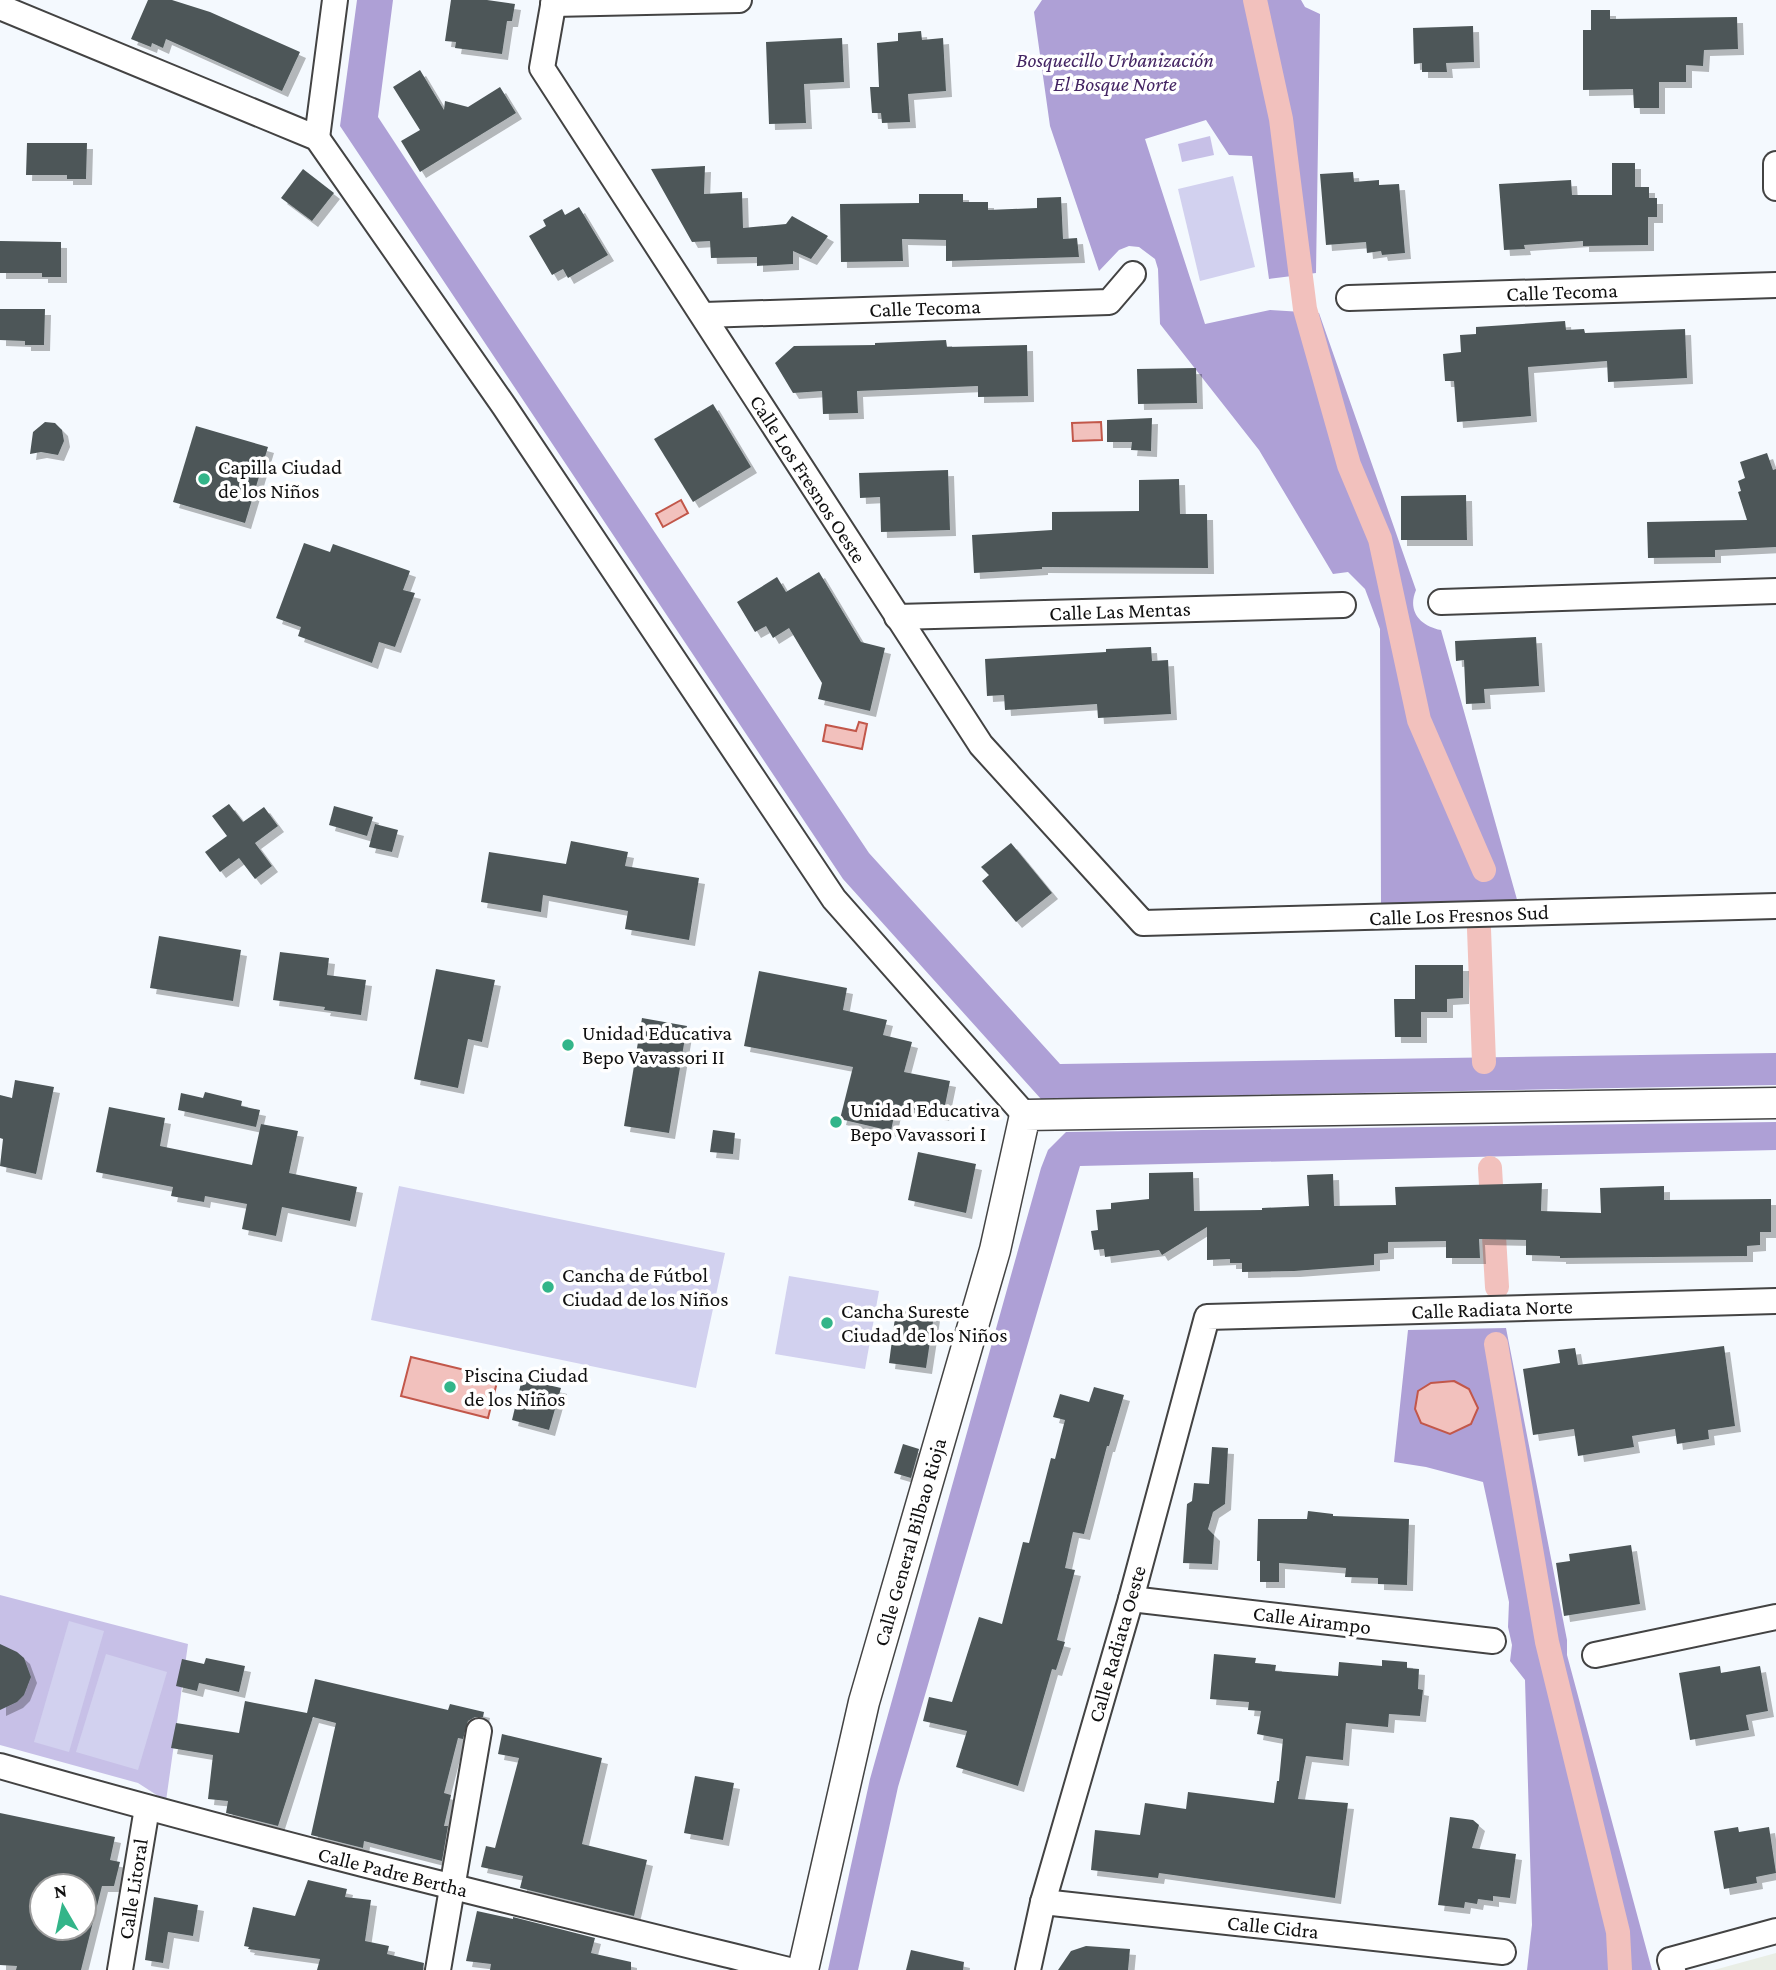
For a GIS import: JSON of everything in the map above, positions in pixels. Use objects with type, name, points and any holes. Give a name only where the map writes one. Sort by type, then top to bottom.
[{"type":"street","points":[[317,138],[335,0]]},
{"type":"street","points":[[553,2],[739,0]]},
{"type":"street","name":"Calle Los Fresnos Oeste","points":[[553,2],[542,68],[981,745],[1143,923]]},
{"type":"street","points":[[0,7],[317,138],[504,406],[834,899],[1025,1115],[1776,1102]]},
{"type":"street","points":[[1776,164],[1776,188]]},
{"type":"street","name":"Calle Tecoma","points":[[704,315],[1110,302],[1133,274]]},
{"type":"street","name":"Calle Tecoma","points":[[1349,298],[1776,285]]},
{"type":"street","points":[[1441,602],[1776,591]]},
{"type":"street","name":"Calle Las Mentas","points":[[897,617],[1343,605]]},
{"type":"street","name":"Calle Los Fresnos Sud","points":[[1143,923],[1776,906]]},
{"type":"street","name":"Calle General Bilbao Rioja","points":[[803,1970],[863,1702],[995,1250],[1025,1115]]},
{"type":"street","name":"Calle Radiata Norte","points":[[1207,1318],[1776,1301]]},
{"type":"street","name":"Calle Radiata Oeste","points":[[1028,1970],[1043,1902],[1131,1599],[1207,1318]]},
{"type":"street","name":"Calle Airampo","points":[[1131,1599],[1493,1641]]},
{"type":"street","points":[[1595,1655],[1776,1617]]},
{"type":"street","points":[[439,1970],[479,1731]]},
{"type":"street","name":"Calle Padre Bertha","points":[[0,1766],[147,1808],[453,1888],[789,1970]]},
{"type":"street","name":"Calle Litoral","points":[[120,1970],[147,1808]]},
{"type":"street","name":"Calle Cidra","points":[[1043,1902],[1503,1952]]},
{"type":"street","points":[[1673,1970],[1670,1960],[1776,1931]]},
{"type":"shaded area","points":[[1210,136],[1214,155],[1182,162],[1178,144]]},
{"type":"shaded area","points":[[1233,176],[1255,267],[1200,281],[1178,189]]},
{"type":"shaded area","points":[[1101,422],[1102,440],[1073,441],[1072,423]]},
{"type":"shaded area","points":[[681,500],[688,513],[663,527],[656,514]]},
{"type":"shaded area","points":[[859,722],[867,724],[862,749],[823,741],[826,725],[856,731]]},
{"type":"shaded area","name":"Cancha de Fútbol Ciudad de los Niños","points":[[399,1186],[725,1253],[696,1388],[371,1320]]},
{"type":"shaded area","name":"Cancha Sureste Ciudad de los Niños","points":[[789,1276],[879,1291],[865,1369],[775,1354]]},
{"type":"shaded area","name":"Piscina Ciudad de los Niños","points":[[411,1357],[498,1378],[488,1418],[401,1396]]},
{"type":"shaded area","points":[[1454,1381],[1469,1389],[1478,1408],[1471,1424],[1450,1434],[1421,1423],[1415,1409],[1418,1391],[1431,1383]]},
{"type":"shaded area","points":[[0,1595],[188,1644],[166,1801],[138,1783],[0,1745]]},
{"type":"shaded area","points":[[69,1621],[104,1631],[69,1752],[34,1742]]},
{"type":"shaded area","points":[[106,1654],[167,1672],[138,1770],[76,1752]]},
{"type":"shaded area","points":[[1776,1953],[1776,1970],[1714,1970]]},
{"type":"green space","points":[[357,0],[393,0],[378,117],[420,181],[869,853],[1060,1064],[1776,1053],[1776,1085],[1041,1099],[843,879],[340,126]]},
{"type":"green space","name":"Bosquecillo Urbanización El Bosque Norte","points":[[1042,0],[1301,0],[1305,7],[1320,14],[1316,273],[1269,279],[1252,156],[1229,155],[1206,120],[1145,139],[1205,324],[1270,310],[1319,313],[1416,590],[1414,611],[1421,621],[1441,630],[1518,903],[1381,905],[1380,629],[1365,589],[1348,572],[1333,574],[1259,450],[1160,324],[1158,269],[1155,259],[1139,247],[1129,246],[1119,250],[1099,271],[1050,126],[1034,12]]},
{"type":"green space","points":[[1776,1122],[1776,1150],[1080,1166],[898,1787],[858,1970],[828,1970],[870,1779],[1041,1168],[1048,1150],[1066,1132]]},
{"type":"green space","points":[[1506,1328],[1567,1640],[1567,1655],[1652,1970],[1527,1970],[1532,1925],[1525,1680],[1510,1661],[1512,1645],[1508,1627],[1509,1602],[1483,1482],[1426,1467],[1394,1462],[1408,1330]]},
{"type":"building","points":[[148,0],[172,0],[210,12],[300,52],[282,91],[166,39],[163,48],[152,43],[151,47],[131,39]]},
{"type":"building","points":[[451,0],[487,0],[515,4],[512,21],[507,21],[502,54],[455,48],[456,42],[445,41]]},
{"type":"building","points":[[1591,10],[1610,10],[1610,19],[1737,17],[1738,49],[1704,50],[1703,66],[1686,65],[1686,82],[1659,82],[1659,108],[1634,108],[1633,89],[1583,90],[1583,30],[1591,30]]},
{"type":"building","points":[[1473,26],[1474,62],[1446,63],[1447,72],[1422,72],[1422,63],[1414,64],[1413,28]]},
{"type":"building","points":[[921,31],[922,40],[943,38],[946,91],[908,94],[910,122],[882,123],[881,113],[872,113],[870,87],[879,87],[877,43],[898,41],[898,33]]},
{"type":"building","points":[[842,38],[844,82],[804,84],[806,123],[769,124],[766,42]]},
{"type":"building","points":[[420,70],[444,110],[445,101],[468,107],[500,87],[516,113],[420,172],[401,141],[420,130],[393,87]]},
{"type":"building","points":[[27,143],[87,143],[86,179],[67,179],[67,175],[26,175]]},
{"type":"building","points":[[1612,163],[1635,163],[1635,187],[1649,187],[1649,198],[1657,198],[1657,217],[1648,217],[1648,245],[1583,246],[1583,241],[1524,245],[1525,249],[1504,250],[1499,184],[1571,180],[1572,195],[1612,195]]},
{"type":"building","points":[[705,166],[704,194],[742,192],[743,228],[786,224],[792,216],[828,236],[811,259],[793,251],[793,264],[757,266],[757,257],[711,258],[710,241],[692,242],[651,169]]},
{"type":"building","points":[[303,169],[334,193],[312,221],[281,198]]},
{"type":"building","points":[[1353,172],[1354,182],[1379,180],[1379,185],[1399,184],[1405,253],[1367,253],[1366,242],[1326,245],[1320,174]]},
{"type":"building","points":[[919,194],[963,194],[963,202],[988,202],[988,210],[1037,208],[1037,198],[1061,197],[1063,239],[1077,238],[1079,257],[946,261],[946,240],[902,239],[903,261],[841,262],[840,204],[919,203]]},
{"type":"building","points":[[579,207],[608,255],[568,278],[563,269],[552,275],[529,236],[546,226],[543,220],[562,209],[565,215]]},
{"type":"building","points":[[0,241],[61,242],[61,277],[42,277],[42,273],[0,273]]},
{"type":"building","points":[[0,309],[45,309],[44,345],[25,345],[25,341],[0,340]]},
{"type":"building","points":[[1565,321],[1566,330],[1584,329],[1585,333],[1685,329],[1687,378],[1608,382],[1607,361],[1528,367],[1531,416],[1457,422],[1454,381],[1445,381],[1443,354],[1461,352],[1460,335],[1476,334],[1476,327]]},
{"type":"building","points":[[946,340],[947,347],[1027,345],[1028,396],[978,397],[978,386],[857,391],[858,413],[823,414],[822,391],[793,393],[775,363],[794,346],[875,345]]},
{"type":"building","points":[[1196,368],[1197,403],[1138,404],[1137,369]]},
{"type":"building","points":[[713,404],[751,467],[693,502],[654,439]]},
{"type":"building","points":[[1152,418],[1151,451],[1131,450],[1132,442],[1107,442],[1107,420]]},
{"type":"building","points":[[45,422],[55,423],[62,430],[64,441],[58,455],[41,452],[30,454],[33,432]]},
{"type":"building","points":[[196,426],[268,447],[245,523],[173,502]]},
{"type":"building","points":[[1767,453],[1773,470],[1776,469],[1776,547],[1715,550],[1715,557],[1648,558],[1647,522],[1747,520],[1738,492],[1741,491],[1738,481],[1745,478],[1740,462]]},
{"type":"building","points":[[948,470],[950,530],[881,532],[880,497],[860,498],[859,473]]},
{"type":"building","points":[[1179,479],[1180,514],[1207,514],[1208,568],[1042,567],[974,573],[972,535],[1052,530],[1052,512],[1139,511],[1139,480]]},
{"type":"building","points":[[1466,495],[1467,540],[1401,540],[1401,496]]},
{"type":"building","points":[[304,543],[330,552],[333,544],[410,571],[403,590],[415,593],[395,647],[379,642],[372,663],[298,636],[301,627],[276,618]]},
{"type":"building","points":[[819,572],[861,642],[885,648],[870,711],[818,699],[822,683],[789,628],[773,638],[766,626],[755,632],[737,602],[777,577],[786,592]]},
{"type":"building","points":[[1536,637],[1539,686],[1484,689],[1485,703],[1466,704],[1464,660],[1456,661],[1455,641]]},
{"type":"building","points":[[1151,647],[1152,661],[1168,660],[1171,714],[1098,718],[1097,704],[1005,710],[1004,695],[987,696],[985,659]]},
{"type":"building","points":[[229,804],[243,822],[264,807],[278,826],[255,843],[272,866],[255,879],[239,858],[220,872],[205,852],[227,836],[212,816]]},
{"type":"building","points":[[334,806],[373,817],[367,836],[329,825]]},
{"type":"building","points":[[375,824],[398,830],[392,852],[369,847]]},
{"type":"building","points":[[571,841],[628,852],[625,866],[699,878],[689,940],[625,929],[628,911],[543,895],[541,912],[481,902],[489,852],[566,864]]},
{"type":"building","points":[[1011,843],[1052,893],[1016,922],[982,881],[989,875],[981,867]]},
{"type":"building","points":[[159,936],[241,950],[233,1001],[150,988]]},
{"type":"building","points":[[280,952],[329,958],[327,975],[366,980],[361,1015],[273,1000]]},
{"type":"building","points":[[1415,965],[1463,965],[1463,998],[1447,999],[1447,1012],[1421,1012],[1421,1037],[1395,1037],[1394,999],[1415,999]]},
{"type":"building","points":[[436,969],[495,980],[482,1042],[468,1039],[458,1088],[414,1079]]},
{"type":"building","points":[[759,971],[847,988],[843,1010],[887,1020],[883,1035],[912,1042],[904,1072],[950,1081],[943,1115],[896,1106],[891,1131],[840,1119],[853,1067],[744,1046]]},
{"type":"building","points":[[642,1018],[687,1026],[669,1133],[624,1126]]},
{"type":"building","points":[[15,1080],[54,1087],[36,1174],[0,1166],[3,1139],[0,1138],[0,1095],[12,1098]]},
{"type":"building","points":[[205,1092],[242,1101],[241,1106],[260,1110],[256,1127],[178,1110],[181,1093],[203,1098]]},
{"type":"building","points":[[109,1107],[165,1118],[160,1146],[252,1165],[261,1124],[298,1131],[289,1173],[357,1187],[350,1221],[282,1207],[276,1236],[242,1229],[247,1204],[205,1196],[204,1202],[171,1196],[173,1187],[96,1172]]},
{"type":"building","points":[[713,1130],[735,1133],[733,1154],[710,1152]]},
{"type":"building","points":[[918,1152],[976,1164],[966,1213],[908,1200]]},
{"type":"building","points":[[1193,1172],[1194,1211],[1309,1206],[1307,1175],[1333,1174],[1334,1206],[1396,1205],[1395,1187],[1542,1183],[1541,1211],[1601,1213],[1600,1188],[1664,1186],[1664,1200],[1771,1199],[1771,1232],[1760,1232],[1760,1245],[1747,1246],[1747,1256],[1560,1258],[1526,1255],[1526,1240],[1479,1239],[1480,1258],[1446,1258],[1446,1241],[1388,1242],[1388,1253],[1374,1254],[1374,1265],[1294,1271],[1242,1272],[1242,1263],[1230,1263],[1230,1259],[1207,1260],[1207,1227],[1162,1255],[1159,1250],[1105,1257],[1104,1249],[1094,1250],[1091,1231],[1098,1230],[1096,1210],[1111,1209],[1111,1203],[1149,1199],[1149,1173]]},
{"type":"building","points":[[896,1310],[934,1315],[926,1368],[889,1363]]},
{"type":"building","points":[[1724,1346],[1735,1426],[1708,1430],[1709,1439],[1677,1444],[1675,1429],[1632,1436],[1634,1447],[1578,1456],[1574,1429],[1533,1435],[1523,1369],[1560,1363],[1558,1350],[1575,1348],[1578,1365]]},
{"type":"building","points":[[522,1379],[561,1388],[549,1430],[512,1420]]},
{"type":"building","points":[[1094,1387],[1124,1395],[1107,1446],[1084,1534],[1073,1532],[1065,1568],[1075,1570],[1057,1640],[1065,1642],[1056,1670],[1052,1669],[1018,1786],[956,1767],[967,1731],[923,1721],[929,1697],[952,1702],[979,1617],[1002,1624],[1023,1542],[1029,1543],[1051,1458],[1055,1459],[1065,1420],[1053,1417],[1060,1394],[1089,1402]]},
{"type":"building","points":[[903,1444],[919,1449],[911,1478],[894,1473]]},
{"type":"building","points":[[1212,1447],[1228,1448],[1225,1504],[1213,1512],[1208,1529],[1214,1535],[1212,1564],[1183,1563],[1187,1504],[1192,1501],[1194,1483],[1209,1484]]},
{"type":"building","points":[[1308,1511],[1333,1516],[1409,1519],[1407,1585],[1378,1584],[1378,1578],[1345,1577],[1346,1568],[1279,1563],[1279,1582],[1260,1582],[1260,1561],[1257,1561],[1258,1519],[1307,1519]]},
{"type":"building","points":[[1631,1545],[1640,1604],[1564,1616],[1556,1563],[1570,1561],[1569,1554]]},
{"type":"building","points":[[0,1644],[24,1658],[31,1677],[24,1695],[17,1702],[0,1710]]},
{"type":"building","points":[[1214,1654],[1256,1658],[1255,1663],[1276,1665],[1275,1671],[1338,1676],[1339,1662],[1382,1666],[1382,1660],[1407,1662],[1407,1668],[1419,1669],[1418,1689],[1423,1690],[1420,1716],[1389,1714],[1388,1727],[1346,1723],[1343,1760],[1306,1756],[1298,1799],[1348,1803],[1335,1898],[1159,1873],[1158,1878],[1091,1870],[1095,1830],[1140,1835],[1145,1803],[1186,1809],[1188,1792],[1274,1803],[1283,1739],[1257,1734],[1261,1711],[1248,1710],[1249,1702],[1210,1699]]},
{"type":"building","points":[[206,1658],[245,1666],[239,1692],[199,1683],[197,1691],[176,1686],[182,1659],[204,1664]]},
{"type":"building","points":[[1720,1666],[1721,1673],[1760,1666],[1768,1711],[1746,1715],[1749,1730],[1690,1740],[1679,1673]]},
{"type":"building","points":[[315,1679],[448,1710],[450,1704],[484,1712],[483,1717],[468,1721],[463,1739],[458,1738],[444,1793],[451,1795],[444,1826],[448,1826],[442,1861],[364,1841],[363,1848],[311,1835],[336,1723],[313,1717],[278,1826],[226,1813],[228,1801],[208,1799],[213,1755],[171,1748],[176,1723],[239,1733],[245,1701],[307,1713]]},
{"type":"building","points":[[502,1734],[602,1758],[582,1844],[647,1860],[634,1916],[520,1888],[523,1876],[481,1867],[486,1846],[495,1848],[519,1758],[498,1754]]},
{"type":"building","points":[[695,1776],[734,1783],[723,1840],[684,1833]]},
{"type":"building","points":[[0,1813],[115,1837],[110,1860],[120,1862],[114,1886],[102,1886],[98,1902],[98,1872],[28,1872],[28,1942],[88,1942],[81,1970],[16,1970],[17,1966],[0,1965]]},
{"type":"building","points":[[1450,1817],[1473,1820],[1479,1825],[1472,1848],[1516,1854],[1510,1898],[1493,1896],[1493,1901],[1478,1899],[1477,1904],[1465,1902],[1464,1908],[1438,1905]]},
{"type":"building","points":[[1738,1827],[1739,1832],[1769,1827],[1776,1873],[1756,1877],[1757,1883],[1724,1889],[1714,1831]]},
{"type":"building","points":[[308,1880],[347,1889],[345,1897],[371,1900],[365,1941],[389,1946],[387,1954],[424,1963],[423,1970],[317,1970],[320,1959],[248,1949],[249,1947],[244,1946],[253,1907],[295,1916]]},
{"type":"building","points":[[154,1897],[198,1905],[193,1936],[168,1932],[163,1963],[145,1960]]},
{"type":"building","points":[[477,1911],[513,1917],[595,1938],[591,1953],[631,1962],[631,1970],[490,1970],[491,1964],[466,1961]]},
{"type":"building","points":[[1086,1946],[1130,1949],[1128,1970],[1058,1970],[1071,1951]]},
{"type":"building","points":[[911,1950],[964,1962],[963,1970],[906,1970]]},
{"type":"waterway","points":[[1255,0],[1281,119],[1305,309],[1349,465],[1380,539],[1419,720],[1484,870]]},
{"type":"waterway","points":[[1479,929],[1484,1062]]},
{"type":"waterway","points":[[1490,1168],[1497,1287]]},
{"type":"waterway","points":[[1496,1344],[1547,1642],[1618,1932],[1620,1970]]},
{"type":"place","name":"Capilla Ciudad de los Niños","points":[[204,479]]},
{"type":"place","name":"Unidad Educativa Bepo Vavassori II","points":[[568,1045]]},
{"type":"place","name":"Unidad Educativa Bepo Vavassori I","points":[[836,1122]]},
{"type":"place","name":"Cancha de Fútbol Ciudad de los Niños","points":[[548,1287]]},
{"type":"place","name":"Cancha Sureste Ciudad de los Niños","points":[[827,1323]]},
{"type":"place","name":"Piscina Ciudad de los Niños","points":[[450,1387]]}]
